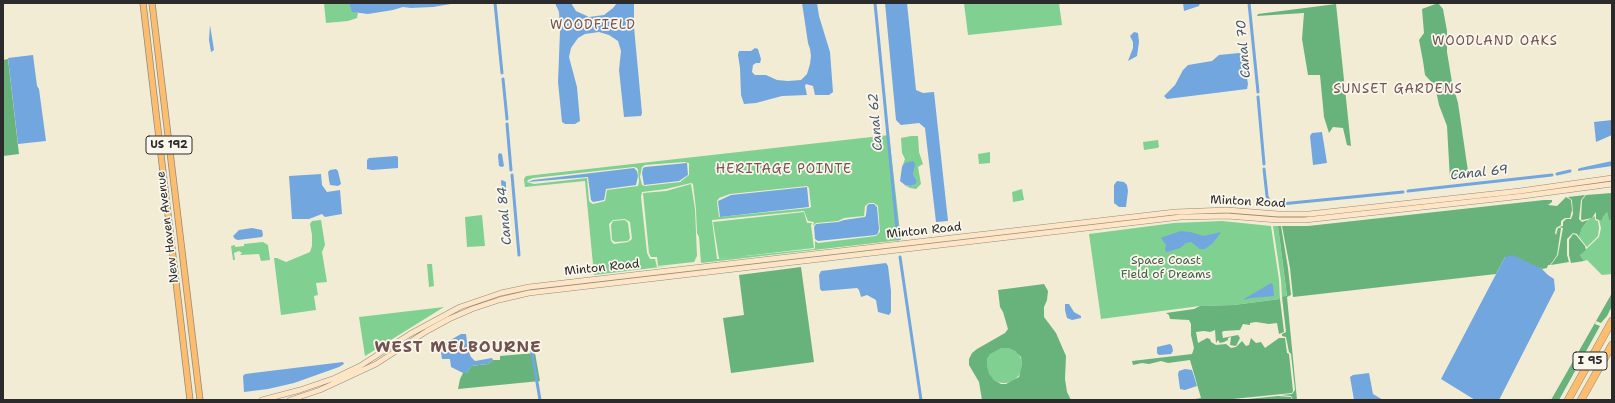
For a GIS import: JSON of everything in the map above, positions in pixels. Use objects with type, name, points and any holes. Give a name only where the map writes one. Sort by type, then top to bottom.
[{"type":"highway","name":"I 95","points":[[1568,400],[1612,321]]},
{"type":"highway","name":"I 95","points":[[1581,400],[1612,345]]},
{"type":"main road","name":"New Haven Avenue","points":[[152,3],[200,400]]},
{"type":"main road","name":"New Haven Avenue","points":[[144,6],[190,400]]},
{"type":"main road","points":[[144,6],[149,17],[154,19]]},
{"type":"main road","points":[[145,18],[151,24],[156,34]]},
{"type":"main road","points":[[148,44],[153,62],[160,67]]},
{"type":"main road","points":[[151,66],[157,70],[161,79]]},
{"type":"main road","name":"Minton Road","points":[[262,400],[300,390],[335,378],[360,366],[430,322],[460,307],[487,297],[521,288],[1175,212],[1227,210],[1278,214],[1309,214],[1520,191],[1612,178]]},
{"type":"main road","points":[[165,184],[170,194],[175,199]]},
{"type":"main road","name":"Minton Road","points":[[290,400],[320,390],[376,364],[434,326],[472,309],[499,300],[529,293],[1181,217],[1227,216],[1278,220],[1305,220],[1515,197],[1612,184]]},
{"type":"main road","points":[[166,197],[174,203],[177,211]]},
{"type":"main road","points":[[1175,212],[1181,217],[1186,211]]},
{"type":"main road","points":[[173,251],[177,258],[183,262]]},
{"type":"main road","points":[[174,262],[180,266],[185,275]]},
{"type":"main road","points":[[430,322],[434,326]]},
{"type":"green space","points":[[324,3],[349,3],[352,11],[358,13],[357,18],[348,21],[326,23]]},
{"type":"green space","points":[[964,3],[1059,3],[1062,25],[968,35]]},
{"type":"green space","points":[[1438,3],[1443,9],[1447,31],[1447,52],[1452,82],[1458,103],[1469,178],[1450,180],[1447,126],[1439,105],[1435,86],[1425,75],[1419,40],[1424,33],[1422,9]]},
{"type":"green space","points":[[1336,4],[1351,146],[1347,145],[1343,128],[1333,127],[1329,133],[1324,117],[1320,75],[1308,75],[1302,39],[1304,13],[1257,16],[1258,14]]},
{"type":"green space","points":[[8,59],[19,154],[3,156],[3,60]]},
{"type":"green space","points":[[889,135],[901,240],[701,263],[693,184],[691,183],[666,189],[642,192],[641,197],[647,253],[650,259],[655,259],[657,267],[669,266],[594,275],[585,181],[525,187],[524,179],[526,176]],"holes":[[[684,162],[689,163],[689,175],[680,182],[645,186],[642,185],[640,177],[642,167],[645,165]],[[634,167],[638,170],[639,182],[638,186],[607,190],[605,201],[593,204],[589,201],[587,178],[534,184],[527,182],[533,178]],[[807,186],[809,188],[811,207],[719,217],[717,201],[719,198],[730,194]],[[869,203],[874,203],[878,206],[880,232],[876,236],[818,243],[815,241],[814,249],[717,259],[712,220],[804,211],[808,221],[814,222],[813,226],[816,223],[864,216],[865,206]],[[625,219],[630,222],[632,239],[628,242],[614,244],[611,241],[609,224],[613,220]]]},
{"type":"green space","points":[[918,136],[919,152],[923,164],[918,167],[921,184],[916,189],[904,185],[911,186],[916,184],[917,181],[913,174],[911,162],[902,167],[905,159],[902,153],[901,138]]},
{"type":"green space","points":[[1158,140],[1159,147],[1144,150],[1143,142]]},
{"type":"green space","points":[[990,152],[990,163],[979,164],[978,154]]},
{"type":"green space","points":[[691,184],[695,209],[697,256],[694,262],[658,266],[657,257],[651,257],[649,253],[643,193],[666,191]]},
{"type":"green space","points":[[1022,189],[1024,200],[1013,202],[1012,192]]},
{"type":"green space","points":[[1612,193],[1612,219],[1609,220],[1607,212],[1602,221],[1596,219],[1596,212],[1592,218],[1581,219],[1582,200],[1586,195]]},
{"type":"green space","points":[[1585,195],[1581,200],[1579,219],[1582,222],[1588,220],[1582,228],[1579,237],[1577,234],[1573,233],[1567,239],[1567,255],[1569,262],[1551,265],[1558,255],[1563,228],[1559,227],[1563,226],[1563,222],[1566,219],[1571,219],[1573,214],[1572,200],[1568,197]]},
{"type":"green space","points":[[1566,197],[1571,200],[1572,210],[1570,218],[1565,218],[1561,221],[1561,225],[1556,228],[1556,235],[1558,228],[1561,228],[1557,255],[1547,268],[1542,269],[1505,257],[1496,274],[1293,297],[1290,268],[1282,226],[1308,226],[1544,200],[1552,200],[1552,202],[1548,205],[1557,206]]},
{"type":"green space","points":[[804,212],[807,223],[812,223],[814,248],[719,259],[713,222]]},
{"type":"green space","points":[[1607,212],[1609,219],[1612,219],[1612,274],[1602,275],[1587,260],[1584,261],[1580,255],[1599,237],[1601,228],[1599,220],[1602,221]]},
{"type":"green space","points":[[482,215],[485,246],[467,247],[465,217]]},
{"type":"green space","points":[[1595,216],[1595,220],[1598,221],[1598,236],[1587,247],[1579,237],[1582,228],[1588,220]]},
{"type":"green space","points":[[321,220],[325,245],[322,252],[327,282],[316,283],[318,295],[314,296],[316,310],[281,315],[274,258],[286,262],[310,252],[312,246],[312,235],[310,224],[312,221]]},
{"type":"green space","points":[[625,220],[628,223],[630,238],[628,241],[615,242],[612,240],[611,225],[613,221]]},
{"type":"green space","name":"Space Coast Field of Dreams","points":[[1222,221],[1271,226],[1279,280],[1280,299],[1234,305],[1200,306],[1101,319],[1089,234],[1174,223]]},
{"type":"green space","points":[[1273,226],[1278,226],[1287,297],[1282,297]]},
{"type":"green space","points":[[1278,226],[1281,226],[1291,295],[1287,297],[1297,400],[1293,400],[1291,396],[1281,395],[1292,394],[1295,390],[1291,354],[1289,352],[1286,337],[1282,336],[1282,334],[1286,332],[1282,297],[1287,296]]},
{"type":"green space","points":[[1573,234],[1576,235],[1585,246],[1586,250],[1580,255],[1584,261],[1571,263],[1569,255],[1569,240]]},
{"type":"green space","points":[[263,242],[268,245],[270,260],[261,261],[259,254],[240,255],[242,253],[239,251],[234,253],[235,260],[233,260],[231,246],[244,246],[244,244]]},
{"type":"green space","points":[[427,264],[432,264],[434,286],[429,287]]},
{"type":"green space","points":[[801,267],[814,362],[731,373],[723,318],[744,315],[739,275]]},
{"type":"green space","points":[[1044,284],[1048,291],[1047,300],[1044,307],[1044,317],[1056,333],[1066,356],[1065,379],[1067,392],[1071,400],[982,400],[979,382],[969,365],[969,359],[972,353],[977,349],[1005,333],[1008,329],[1000,307],[998,290]],"holes":[[[1001,348],[1009,348],[1021,357],[1022,365],[1019,377],[1006,384],[1001,384],[994,380],[989,374],[987,359],[990,354]]]},
{"type":"green space","points":[[1612,293],[1612,306],[1607,316],[1601,323],[1596,321]]},
{"type":"green space","points":[[1280,299],[1284,332],[1279,334],[1277,323],[1269,324],[1256,322],[1250,323],[1250,325],[1243,324],[1240,330],[1222,332],[1223,338],[1238,335],[1240,338],[1236,346],[1230,345],[1231,337],[1220,343],[1218,340],[1216,343],[1215,330],[1210,332],[1196,332],[1198,343],[1207,338],[1216,345],[1226,344],[1231,348],[1236,347],[1242,341],[1246,346],[1249,345],[1251,338],[1256,343],[1261,342],[1265,348],[1279,338],[1285,338],[1287,353],[1289,354],[1292,393],[1223,400],[1189,400],[1201,398],[1190,360],[1168,363],[1161,361],[1149,364],[1142,363],[1133,365],[1132,361],[1192,354],[1194,348],[1191,335],[1191,324],[1189,320],[1170,319],[1169,315],[1166,313],[1194,309],[1200,306],[1234,305]]},
{"type":"green space","points":[[444,307],[365,356],[359,317]]},
{"type":"green space","points":[[1596,321],[1595,324],[1600,326],[1559,400],[1551,400]]},
{"type":"green space","points":[[1007,347],[1017,352],[1021,358],[1021,372],[1017,378],[1011,382],[1001,383],[991,378],[987,372],[986,362],[991,352],[997,348]]},
{"type":"green space","points":[[535,353],[540,381],[458,389],[463,373],[467,373],[471,366],[488,364],[493,360],[500,360],[500,356]]},
{"type":"green space","points":[[1278,396],[1291,397],[1292,400],[1238,400]]},
{"type":"water","points":[[349,3],[457,3],[433,7],[403,7],[368,14],[352,12]]},
{"type":"water","points":[[555,3],[571,3],[576,11],[589,17],[604,15],[617,3],[634,3],[634,27],[642,113],[641,116],[624,117],[619,70],[621,51],[618,41],[609,35],[599,32],[585,34],[578,38],[571,48],[569,57],[577,87],[580,121],[575,124],[565,124],[562,122],[558,82],[560,31],[559,12]]},
{"type":"water","points":[[802,3],[817,3],[819,16],[830,52],[833,92],[829,95],[815,95],[813,86],[806,84],[807,95],[782,96],[756,103],[744,104],[741,95],[739,51],[751,51],[755,48],[758,49],[761,59],[760,63],[753,65],[752,72],[755,75],[766,75],[777,80],[788,81],[801,80],[807,74],[811,56]]},
{"type":"water","points":[[885,3],[907,3],[916,90],[923,93],[934,92],[948,221],[936,222],[925,128],[919,123],[901,125],[896,120]]},
{"type":"water","points":[[1183,3],[1200,3],[1199,6],[1184,11]]},
{"type":"water","points":[[210,25],[214,50],[211,52],[209,40]]},
{"type":"water","points":[[1134,32],[1138,33],[1139,42],[1137,56],[1128,61],[1133,48],[1133,42],[1130,36]]},
{"type":"water","points":[[1239,53],[1243,55],[1248,84],[1247,89],[1167,99],[1164,96],[1175,85],[1183,70],[1188,65],[1212,61],[1219,55]]},
{"type":"water","points":[[33,55],[46,141],[18,144],[8,58]]},
{"type":"water","points":[[1612,120],[1612,135],[1596,142],[1594,122]]},
{"type":"water","points":[[1322,132],[1327,163],[1313,165],[1310,136],[1312,133]]},
{"type":"water","points":[[499,153],[502,154],[504,166],[502,167],[499,166]]},
{"type":"water","points":[[398,157],[398,168],[367,169],[367,160],[369,158]]},
{"type":"water","points":[[913,161],[915,164],[913,174],[917,181],[916,184],[911,186],[905,185],[900,181],[902,167],[905,163]]},
{"type":"water","points":[[1612,161],[1612,166],[1578,171],[1580,168]]},
{"type":"water","points":[[687,163],[688,175],[679,181],[644,185],[642,173],[643,168]]},
{"type":"water","points":[[634,168],[637,171],[638,176],[636,185],[606,189],[604,200],[593,202],[591,200],[588,177],[528,182],[533,180]]},
{"type":"water","points":[[336,169],[338,171],[341,184],[338,186],[330,185],[328,172]]},
{"type":"water","points":[[321,174],[322,185],[327,192],[340,190],[342,214],[325,217],[322,214],[309,219],[292,219],[289,176]]},
{"type":"water","points":[[502,180],[506,182],[505,195],[502,193]]},
{"type":"water","points":[[1117,181],[1124,182],[1127,185],[1128,191],[1126,207],[1119,207],[1114,203],[1114,185]]},
{"type":"water","points":[[807,187],[809,207],[720,217],[718,201],[731,195]]},
{"type":"water","points":[[869,204],[874,204],[877,207],[879,229],[876,235],[818,241],[815,239],[814,227],[816,224],[865,217],[867,206]]},
{"type":"water","points":[[252,228],[262,230],[262,237],[238,240],[233,236],[239,230]]},
{"type":"water","points":[[1181,231],[1204,236],[1221,232],[1213,243],[1205,249],[1200,249],[1191,242],[1186,243],[1180,248],[1167,252],[1165,250],[1166,245],[1161,238]]},
{"type":"water","points":[[1513,255],[1542,269],[1554,279],[1555,290],[1499,400],[1475,400],[1441,379],[1505,257]]},
{"type":"water","points":[[886,263],[888,266],[891,291],[891,312],[889,315],[878,312],[876,300],[867,295],[861,297],[857,288],[822,291],[820,289],[819,275],[821,271]]},
{"type":"water","points":[[1271,283],[1273,285],[1274,296],[1244,300],[1244,299]]},
{"type":"water","points":[[1065,304],[1069,304],[1074,312],[1081,316],[1081,318],[1072,320],[1067,318]]},
{"type":"water","points":[[461,334],[466,334],[468,350],[471,357],[475,361],[492,358],[493,360],[488,364],[471,366],[467,373],[463,373],[451,367],[450,359],[442,359],[440,346]]},
{"type":"water","points":[[1170,344],[1173,351],[1171,354],[1159,355],[1157,353],[1157,347]]},
{"type":"water","points":[[343,362],[344,364],[339,367],[294,383],[268,389],[244,392],[243,376],[245,374]]},
{"type":"water","points":[[1185,369],[1192,370],[1197,386],[1185,390],[1180,389],[1178,374],[1179,371]]},
{"type":"water","points":[[1369,373],[1373,394],[1383,400],[1354,400],[1350,377],[1353,375]]},
{"type":"waterway","name":"Canal 84","points":[[495,3],[502,73]]},
{"type":"waterway","name":"Canal 62","points":[[875,3],[898,239]]},
{"type":"waterway","name":"Canal 70","points":[[1249,3],[1258,92]]},
{"type":"waterway","name":"Canal 84","points":[[503,79],[507,119]]},
{"type":"waterway","name":"Canal 70","points":[[1258,97],[1264,164]]},
{"type":"waterway","name":"Canal 84","points":[[507,124],[511,170]]},
{"type":"waterway","name":"Canal 70","points":[[1264,169],[1267,196],[1271,205],[1276,204]]},
{"type":"waterway","name":"Canal 69","points":[[1557,174],[1570,171]]},
{"type":"waterway","name":"Canal 84","points":[[512,175],[519,255]]},
{"type":"waterway","name":"Canal 69","points":[[1408,191],[1552,175]]},
{"type":"waterway","name":"Canal 69","points":[[1281,204],[1403,192]]},
{"type":"waterway","name":"Canal 62","points":[[900,257],[921,400]]},
{"type":"waterway","name":"Canal 84","points":[[531,347],[540,400]]},
{"type":"district","name":"WOODFIELD","points":[[593,26]]},
{"type":"district","name":"WOODLAND OAKS","points":[[1495,42]]},
{"type":"district","name":"SUNSET GARDENS","points":[[1398,90]]},
{"type":"district","name":"HERITAGE POINTE","points":[[784,170]]},
{"type":"district","name":"WEST MELBOURNE","points":[[458,348]]}]
